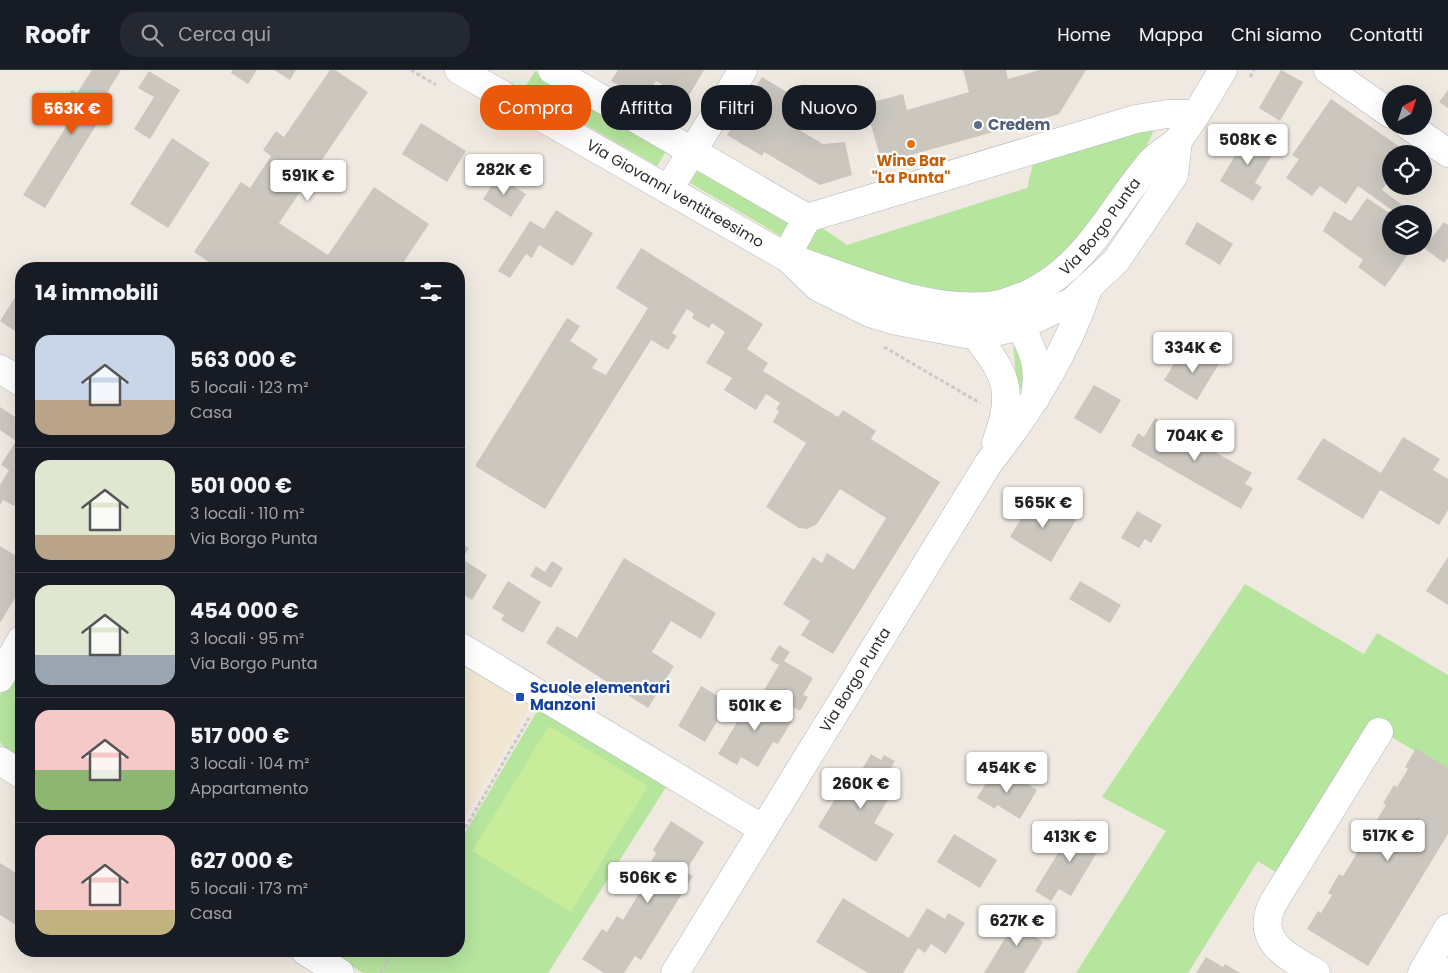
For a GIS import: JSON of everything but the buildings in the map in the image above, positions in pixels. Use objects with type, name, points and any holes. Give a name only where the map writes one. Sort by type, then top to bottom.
[{"type":"street","name":"Via Giovanni ventitreesimo","points":[[459,70],[786,257],[828,270],[878,289],[912,298],[962,305],[986,306],[1012,300]]},
{"type":"street","points":[[552,70],[807,218]]},
{"type":"street","points":[[668,190],[743,70]]},
{"type":"street","name":"Via Borgo Punta","points":[[1012,300],[1044,286],[1065,271],[1107,224],[1152,160],[1178,141],[1223,70]]},
{"type":"street","points":[[1328,70],[1382,108]]},
{"type":"street","points":[[786,257],[807,218],[1136,119],[1168,114],[1195,114]]},
{"type":"street","points":[[1422,135],[1448,153]]},
{"type":"street","name":"Via Borgo Punta","points":[[988,464],[1004,422],[1011,358],[1021,326],[1072,301],[1116,260],[1132,240],[1174,175],[1178,141]]},
{"type":"street","name":"Via Giovanni ventitreesimo","points":[[786,257],[818,287],[870,313],[937,330],[974,333],[994,332],[1021,326]]},
{"type":"street","name":"Via Borgo Punta","points":[[675,973],[988,464],[1035,399],[1066,346],[1089,286]]},
{"type":"street","points":[[1012,300],[1021,326],[1029,341],[1037,367],[1035,399]]},
{"type":"street","name":"Via Borgo Punta","points":[[974,333],[1005,380],[1007,400]]},
{"type":"street","points":[[0,369],[15,378]]},
{"type":"street","points":[[465,650],[763,829]]},
{"type":"street","points":[[0,678],[15,651]]},
{"type":"street","points":[[1316,973],[1290,958],[1274,944],[1268,928],[1268,915],[1273,903],[1379,732]]},
{"type":"street","points":[[0,761],[15,770]]},
{"type":"street","points":[[1422,973],[1448,928]]},
{"type":"street","points":[[315,957],[340,973]]},
{"type":"path","points":[[465,829],[542,696]]},
{"type":"path","points":[[380,973],[389,957]]},
{"type":"shaded area","points":[[465,663],[532,704],[465,817]]},
{"type":"green space","points":[[535,71],[559,85],[526,85]]},
{"type":"green space","points":[[591,103],[601,109],[601,130],[637,130],[668,148],[657,166],[591,128]]},
{"type":"green space","points":[[1155,128],[1140,160],[1056,264],[1021,283],[987,294],[914,290],[832,261],[800,245],[806,236],[822,228],[847,245],[1027,188],[1033,164]]},
{"type":"green space","points":[[701,164],[792,217],[781,236],[690,183]]},
{"type":"green space","points":[[1013,346],[1031,372],[1018,394]]},
{"type":"green space","points":[[1245,584],[1364,654],[1377,633],[1448,675],[1448,771],[1370,724],[1279,874],[1258,861],[1188,973],[1076,973],[1166,831],[1102,797]]},
{"type":"green space","points":[[15,670],[15,756],[7,751],[0,742],[0,695]]},
{"type":"green space","points":[[539,708],[668,784],[548,973],[363,973],[338,957],[465,957],[465,833]]},
{"type":"green space","points":[[549,726],[648,786],[571,912],[472,851]]},
{"type":"place","name":"Credem","points":[[978,125]]},
{"type":"place","name":"Wine Bar \"La Punta\"","points":[[911,144]]},
{"type":"place","name":"Scuole elementari Manzoni","points":[[520,697]]}]
